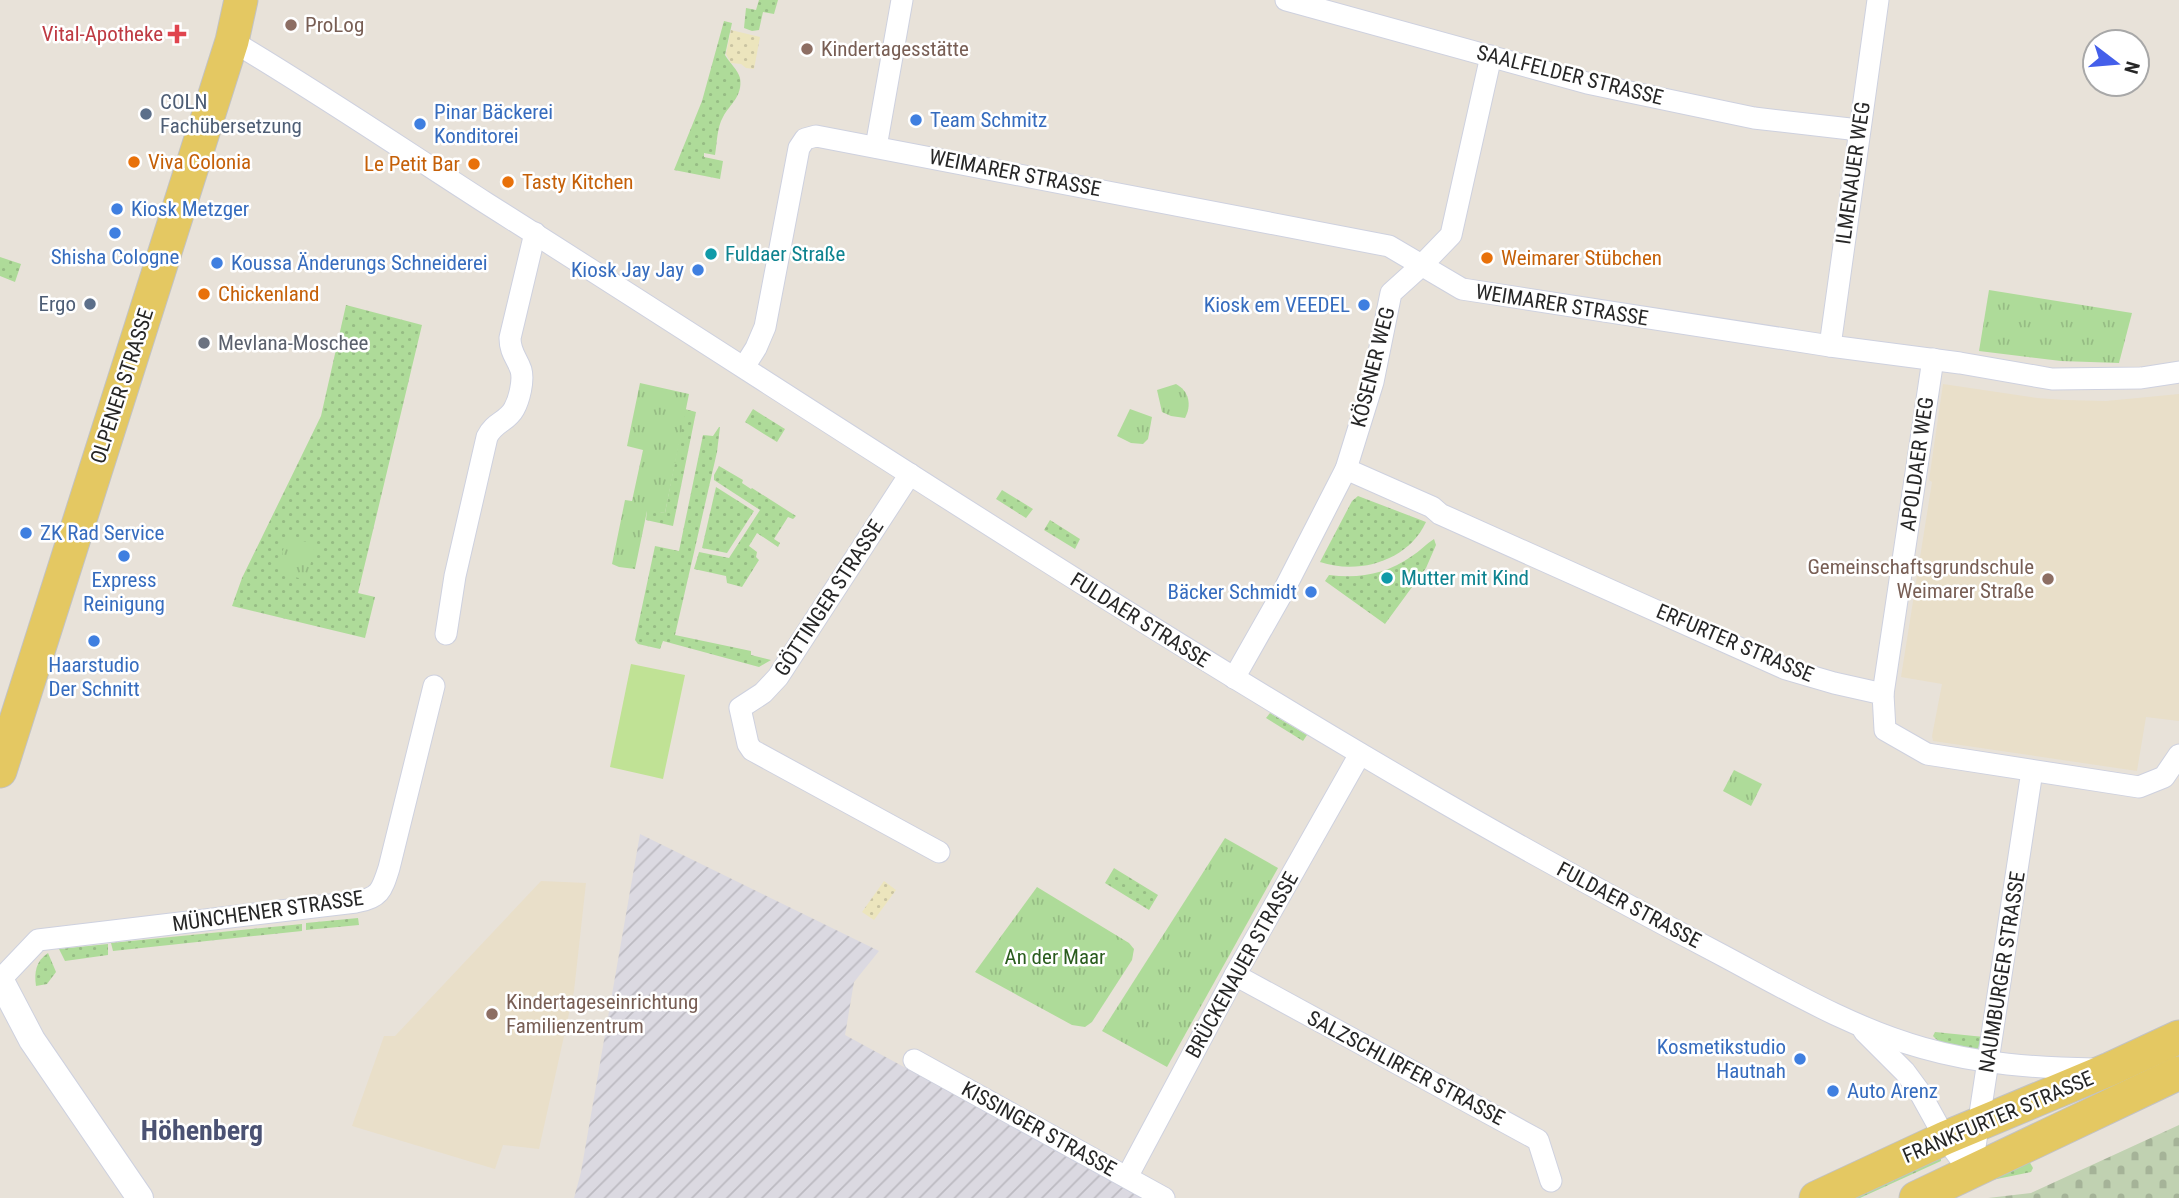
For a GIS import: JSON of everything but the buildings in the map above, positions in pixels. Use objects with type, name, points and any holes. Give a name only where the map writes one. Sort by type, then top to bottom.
[{"type":"main road","name":"OLPENER STRASSE","points":[[0,771],[232,41],[242,0]]},
{"type":"main road","name":"FRANKFURTER STRASSE","points":[[1816,1198],[2179,1037]]},
{"type":"main road","name":"FRANKFURTER STRASSE","points":[[1916,1198],[2179,1073]]},
{"type":"street","points":[[876,147],[902,0]]},
{"type":"street","name":"SAALFELDER STRASSE","points":[[1286,0],[1587,83],[1754,118],[1859,130]]},
{"type":"street","name":"ILMENAUER WEG","points":[[1830,346],[1878,0]]},
{"type":"street","name":"FULDAER STRASSE","points":[[232,41],[1234,678],[1360,754],[1594,887],[1858,1024],[1923,1048],[1988,1062],[2036,1068],[2110,1069]]},
{"type":"street","name":"KÖSENER WEG","points":[[1234,678],[1284,590],[1346,469],[1373,382],[1391,293],[1451,235],[1491,56]]},
{"type":"street","name":"WEIMARER STRASSE","points":[[744,367],[765,327],[801,143],[816,136],[1389,246],[1462,289],[2052,379],[2141,378],[2179,372]]},
{"type":"street","points":[[446,634],[455,576],[487,437],[491,428],[516,407],[522,379],[510,348],[510,338],[535,233]]},
{"type":"street","name":"APOLDAER WEG","points":[[1883,694],[1933,359]]},
{"type":"street","name":"ERFURTER STRASSE","points":[[1346,469],[1786,669],[1883,694]]},
{"type":"street","name":"GÖTTINGER STRASSE","points":[[910,474],[778,677],[763,693],[740,708],[746,738],[752,750],[939,852]]},
{"type":"street","name":"MÜNCHENER STRASSE","points":[[0,979],[38,940],[371,899],[383,888],[389,868],[434,686]]},
{"type":"street","points":[[1883,694],[1885,730],[1927,754],[2139,787],[2164,777],[2179,755]]},
{"type":"street","name":"BRÜCKENAUER STRASSE","points":[[1126,1177],[1235,975],[1360,754]]},
{"type":"street","name":"NAUMBURGER STRASSE","points":[[1971,1173],[2032,771]]},
{"type":"street","name":"SALZSCHLIRFER STRASSE","points":[[1235,975],[1538,1140],[1551,1181]]},
{"type":"street","points":[[0,979],[32,1040],[140,1198]]},
{"type":"street","name":"FULDAER STRASSE","points":[[1858,1024],[1905,1072],[1919,1091],[1945,1139],[1971,1173]]},
{"type":"street","name":"KISSINGER STRASSE","points":[[914,1060],[1164,1198]]},
{"type":"shaded area","name":"Gemeinschaftsgrundschule Weimarer Straße","points":[[1943,384],[2065,400],[2106,401],[2179,394],[2179,721],[2146,717],[2137,771],[1933,741],[1942,684],[1901,677],[1932,482],[1929,480]]},
{"type":"shaded area","points":[[640,834],[879,951],[854,982],[845,1035],[1146,1198],[574,1198],[581,1172]]},
{"type":"shaded area","name":"Kindertageseinrichtung Familienzentrum","points":[[541,881],[586,883],[574,991],[539,1149],[503,1145],[495,1169],[352,1126],[384,1036],[395,1036]]},
{"type":"green space","points":[[759,0],[778,0],[774,14],[763,12],[759,30],[752,31],[744,28],[746,8],[756,10]]},
{"type":"green space","points":[[724,21],[732,23],[725,55],[740,78],[740,90],[721,121],[715,155],[704,153],[704,157],[723,161],[720,179],[674,170],[702,101]]},
{"type":"green space","points":[[0,257],[21,264],[15,282],[0,276]]},
{"type":"green space","points":[[1989,290],[2132,313],[2119,363],[2061,361],[1979,351]]},
{"type":"green space","points":[[346,305],[422,325],[358,593],[375,597],[365,638],[232,606],[242,578],[321,416]]},
{"type":"green space","points":[[640,383],[689,394],[665,513],[647,511],[635,569],[612,564],[625,500],[632,501],[643,450],[627,446]]},
{"type":"green space","points":[[1176,384],[1184,390],[1188,399],[1185,418],[1162,412],[1157,390]]},
{"type":"green space","points":[[685,409],[696,412],[673,526],[646,520],[647,510],[665,513]]},
{"type":"green space","points":[[753,409],[785,429],[777,442],[745,422]]},
{"type":"green space","points":[[1130,409],[1152,417],[1148,439],[1143,444],[1131,443],[1117,436]]},
{"type":"green space","points":[[719,427],[717,452],[675,635],[751,651],[751,655],[771,660],[759,667],[663,641],[660,649],[638,644],[635,640],[655,546],[679,551],[703,435],[713,436]]},
{"type":"green space","points":[[719,466],[796,516],[793,519],[788,517],[774,539],[780,543],[778,547],[757,533],[749,546],[757,552],[756,557],[759,560],[742,587],[727,583],[726,576],[694,569],[699,552],[729,558],[760,510],[714,480]]},
{"type":"green space","points":[[716,487],[754,511],[727,553],[702,548]]},
{"type":"green space","points":[[1002,490],[1033,509],[1026,518],[996,499]]},
{"type":"green space","points":[[1358,496],[1426,522],[1407,547],[1381,562],[1350,567],[1320,562],[1352,501]]},
{"type":"green space","points":[[1050,520],[1080,539],[1075,549],[1044,530]]},
{"type":"green space","points":[[286,537],[315,544],[307,580],[278,573]]},
{"type":"green space","points":[[1434,539],[1436,545],[1426,568],[1385,624],[1325,581],[1329,575],[1351,576],[1382,571],[1415,554]]},
{"type":"green space","points":[[631,664],[685,675],[663,779],[610,767]]},
{"type":"green space","points":[[1270,713],[1307,735],[1303,741],[1266,718]]},
{"type":"green space","points":[[1734,770],[1762,784],[1751,806],[1723,791]]},
{"type":"green space","points":[[1225,838],[1278,868],[1167,1067],[1102,1031]]},
{"type":"green space","points":[[1114,868],[1158,895],[1149,910],[1105,883]]},
{"type":"green space","name":"An der Maar","points":[[1037,887],[1129,943],[1134,949],[1132,960],[1092,1022],[1085,1027],[1072,1025],[975,972]]},
{"type":"green space","points":[[358,918],[359,925],[306,930],[306,923]]},
{"type":"green space","points":[[302,924],[302,931],[113,951],[111,943]]},
{"type":"green space","points":[[108,944],[108,955],[65,961],[59,949]]},
{"type":"green space","points":[[48,953],[56,972],[47,984],[36,986],[37,967]]},
{"type":"green space","points":[[1935,1032],[1984,1037],[1977,1050],[1965,1049],[1942,1043],[1933,1036]]},
{"type":"green space","points":[[2179,1125],[2179,1198],[1988,1198],[2031,1193]]},
{"type":"green space","points":[[1941,1157],[1941,1161],[1860,1198],[1845,1198]]},
{"type":"green space","points":[[2028,1159],[2033,1168],[2031,1172],[1992,1180]]},
{"type":"sand","points":[[731,30],[760,37],[754,69],[731,63],[726,54]]},
{"type":"sand","points":[[884,881],[896,890],[874,920],[862,912]]},
{"type":"place","name":"ProLog","points":[[291,25]]},
{"type":"place","name":"Vital-Apotheke","points":[[177,34]]},
{"type":"place","name":"Kindertagesstätte","points":[[807,49]]},
{"type":"place","name":"COLN Fachübersetzung","points":[[146,114]]},
{"type":"place","name":"Team Schmitz","points":[[916,120]]},
{"type":"place","name":"Pinar Bäckerei Konditorei","points":[[420,124]]},
{"type":"place","name":"Viva Colonia","points":[[134,162]]},
{"type":"place","name":"Le Petit Bar","points":[[474,164]]},
{"type":"place","name":"Tasty Kitchen","points":[[508,182]]},
{"type":"place","name":"Kiosk Metzger","points":[[117,209]]},
{"type":"place","name":"Shisha Cologne","points":[[115,233]]},
{"type":"place","name":"Fuldaer Straße","points":[[711,254]]},
{"type":"place","name":"Weimarer Stübchen","points":[[1487,258]]},
{"type":"place","name":"Koussa Änderungs Schneiderei","points":[[217,263]]},
{"type":"place","name":"Kiosk Jay Jay","points":[[698,270]]},
{"type":"place","name":"Chickenland","points":[[204,294]]},
{"type":"place","name":"Ergo","points":[[90,304]]},
{"type":"place","name":"Kiosk em VEEDEL","points":[[1364,305]]},
{"type":"place","name":"Mevlana-Moschee","points":[[204,343]]},
{"type":"place","name":"ZK Rad Service","points":[[26,533]]},
{"type":"place","name":"Express Reinigung","points":[[124,556]]},
{"type":"place","name":"Mutter mit Kind","points":[[1387,578]]},
{"type":"place","name":"Gemeinschaftsgrundschule Weimarer Straße","points":[[2048,579]]},
{"type":"place","name":"Bäcker Schmidt","points":[[1311,592]]},
{"type":"place","name":"Haarstudio Der Schnitt","points":[[94,641]]},
{"type":"place","name":"Kindertageseinrichtung Familienzentrum","points":[[492,1014]]},
{"type":"place","name":"Kosmetikstudio Hautnah","points":[[1800,1059]]},
{"type":"place","name":"Auto Arenz","points":[[1833,1091]]},
{"type":"district","name":"Höhenberg","points":[[202,1130]]}]
